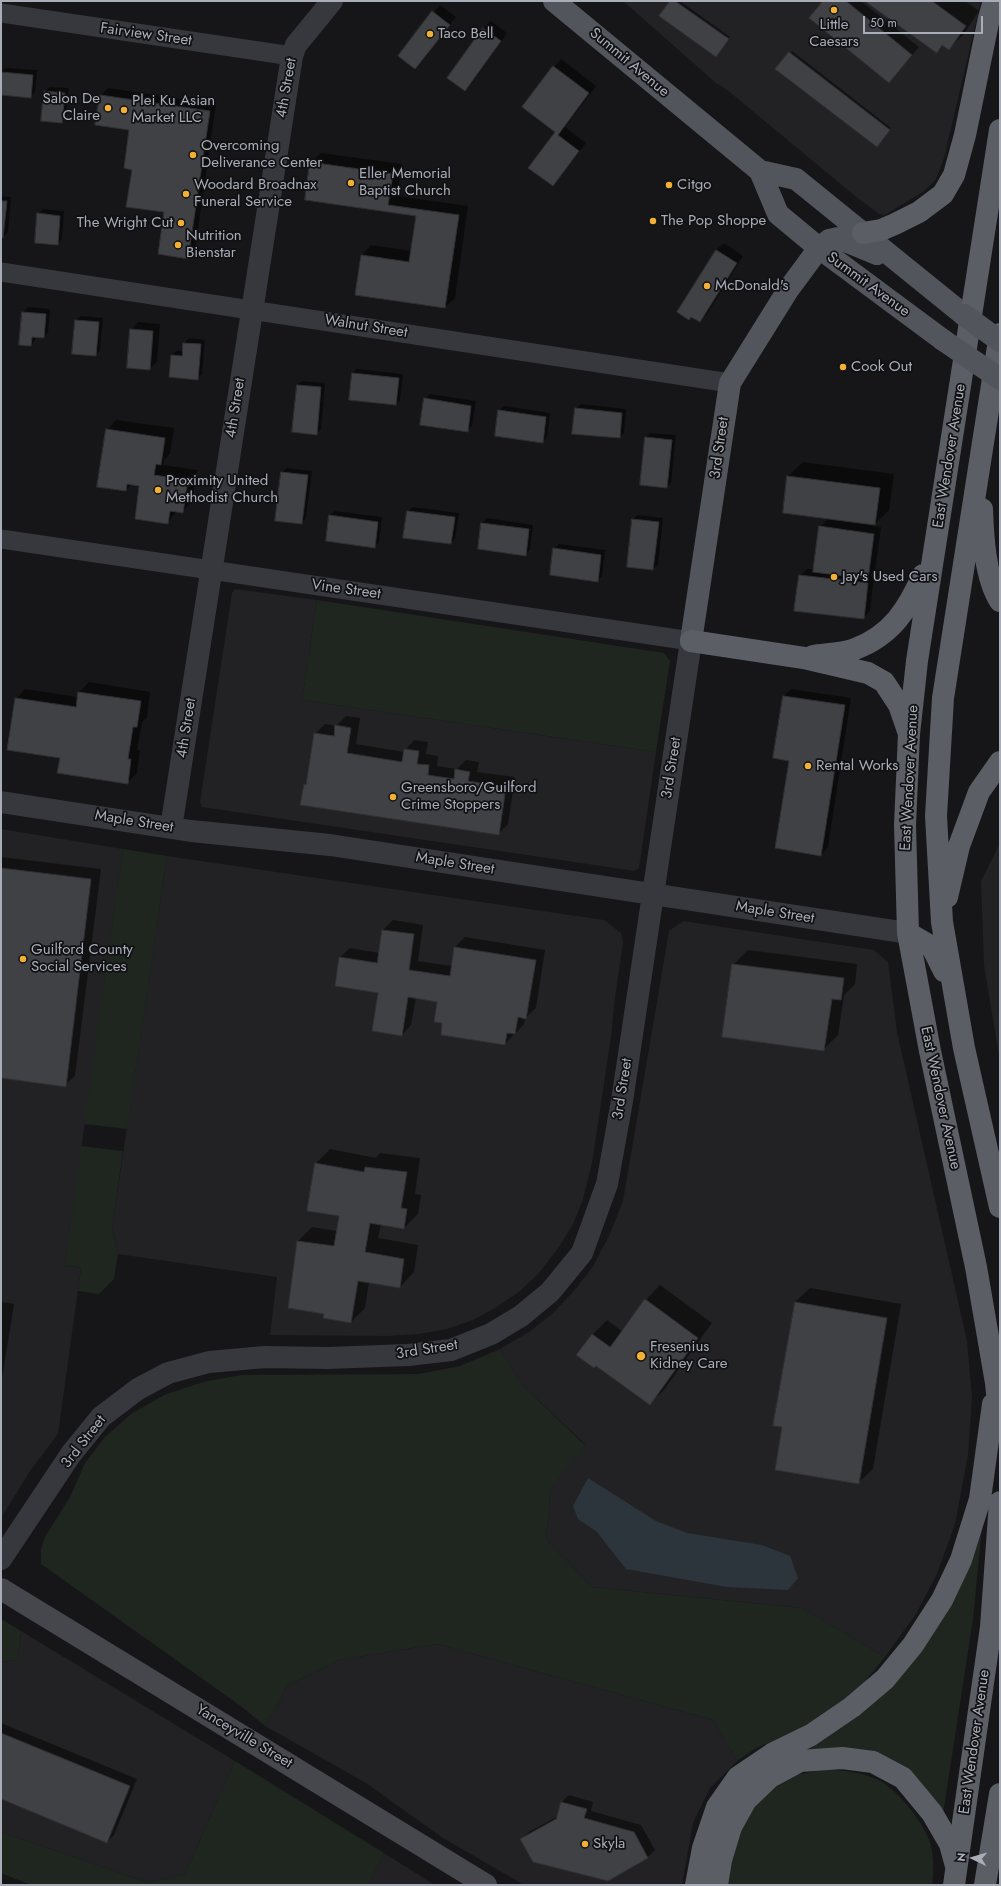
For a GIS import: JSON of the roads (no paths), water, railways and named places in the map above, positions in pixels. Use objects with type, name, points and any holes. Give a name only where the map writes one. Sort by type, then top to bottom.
[{"type":"highway","points":[[863,233],[881,230],[919,212],[943,194],[954,175],[965,135],[994,1]]},
{"type":"highway","name":"East Wendover Avenue","points":[[1000,130],[917,661],[909,734],[905,826],[908,933],[930,1051],[976,1267],[996,1383],[1000,1423]]},
{"type":"highway","name":"East Wendover Avenue","points":[[1000,334],[943,698],[936,816],[942,922],[953,990],[964,1048],[1000,1207]]},
{"type":"highway","points":[[980,465],[983,536],[993,590],[1000,601]]},
{"type":"highway","points":[[804,658],[854,649],[887,633],[910,604],[935,548]]},
{"type":"highway","points":[[691,641],[804,658],[868,673],[884,682],[899,706],[909,734]]},
{"type":"highway","points":[[942,922],[959,846],[979,792],[1000,762]]},
{"type":"highway","points":[[908,933],[932,947],[953,990]]},
{"type":"highway","points":[[696,1885],[703,1848],[717,1807],[738,1777],[772,1754],[811,1736],[852,1707],[885,1679],[913,1645],[942,1600],[961,1560],[980,1499],[996,1383]]},
{"type":"highway","name":"East Wendover Avenue","points":[[956,1877],[991,1627],[1000,1502]]},
{"type":"highway","points":[[718,1885],[721,1860],[731,1827],[746,1800],[770,1777],[800,1761],[842,1758],[872,1762],[903,1778],[932,1813],[950,1844],[956,1877]]},
{"type":"highway","name":"East Wendover Avenue","points":[[985,1885],[1000,1794]]},
{"type":"main road","name":"Summit Avenue","points":[[554,1],[760,170],[796,179],[947,302],[1000,341]]},
{"type":"main road","name":"Summit Avenue","points":[[760,170],[778,214],[819,248],[943,340],[1000,379]]},
{"type":"main road","points":[[819,248],[829,240],[838,238],[900,264]]},
{"type":"main road","name":"3rd Street","points":[[691,641],[730,383],[788,290],[819,248]]},
{"type":"main road","name":"Yanceyville Street","points":[[1,1589],[486,1885]]},
{"type":"street","name":"4th Street","points":[[171,828],[292,56],[296,44],[332,1]]},
{"type":"street","name":"Fairview Street","points":[[1,13],[292,56]]},
{"type":"street","name":"Walnut Street","points":[[1,272],[180,300],[252,309],[730,383]]},
{"type":"street","name":"Vine Street","points":[[1,538],[691,641]]},
{"type":"street","name":"3rd Street","points":[[1,1559],[71,1454],[101,1417],[138,1389],[168,1373],[209,1362],[265,1357],[328,1358],[408,1355],[451,1350],[492,1334],[521,1316],[550,1292],[582,1253],[608,1184],[622,1101],[691,641]]},
{"type":"street","name":"Maple Street","points":[[1,802],[171,828],[330,845],[908,933]]},
{"type":"place","name":"Little Caesars","points":[[834,10]]},
{"type":"place","name":"Taco Bell","points":[[430,34]]},
{"type":"place","name":"Salon De Claire","points":[[108,108]]},
{"type":"place","name":"Plei Ku Asian Market LLC","points":[[124,110]]},
{"type":"place","name":"Overcoming Deliverance Center","points":[[193,155]]},
{"type":"place","name":"Eller Memorial Baptist Church","points":[[351,183]]},
{"type":"place","name":"Citgo","points":[[669,185]]},
{"type":"place","name":"Woodard Broadnax Funeral Service","points":[[186,194]]},
{"type":"place","name":"The Pop Shoppe","points":[[653,221]]},
{"type":"place","name":"The Wright Cut","points":[[181,223]]},
{"type":"place","name":"Nutrition Bienstar","points":[[178,245]]},
{"type":"place","name":"McDonald's","points":[[707,286]]},
{"type":"place","name":"Cook Out","points":[[843,367]]},
{"type":"place","name":"Proximity United Methodist Church","points":[[158,490]]},
{"type":"place","name":"Jay's Used Cars","points":[[834,577]]},
{"type":"place","name":"Rental Works","points":[[808,766]]},
{"type":"place","name":"Greensboro/Guilford Crime Stoppers","points":[[393,797]]},
{"type":"place","name":"Guilford County Social Services","points":[[23,959]]},
{"type":"place","name":"Fresenius Kidney Care","points":[[641,1356]]},
{"type":"place","name":"Skyla","points":[[585,1844]]}]
